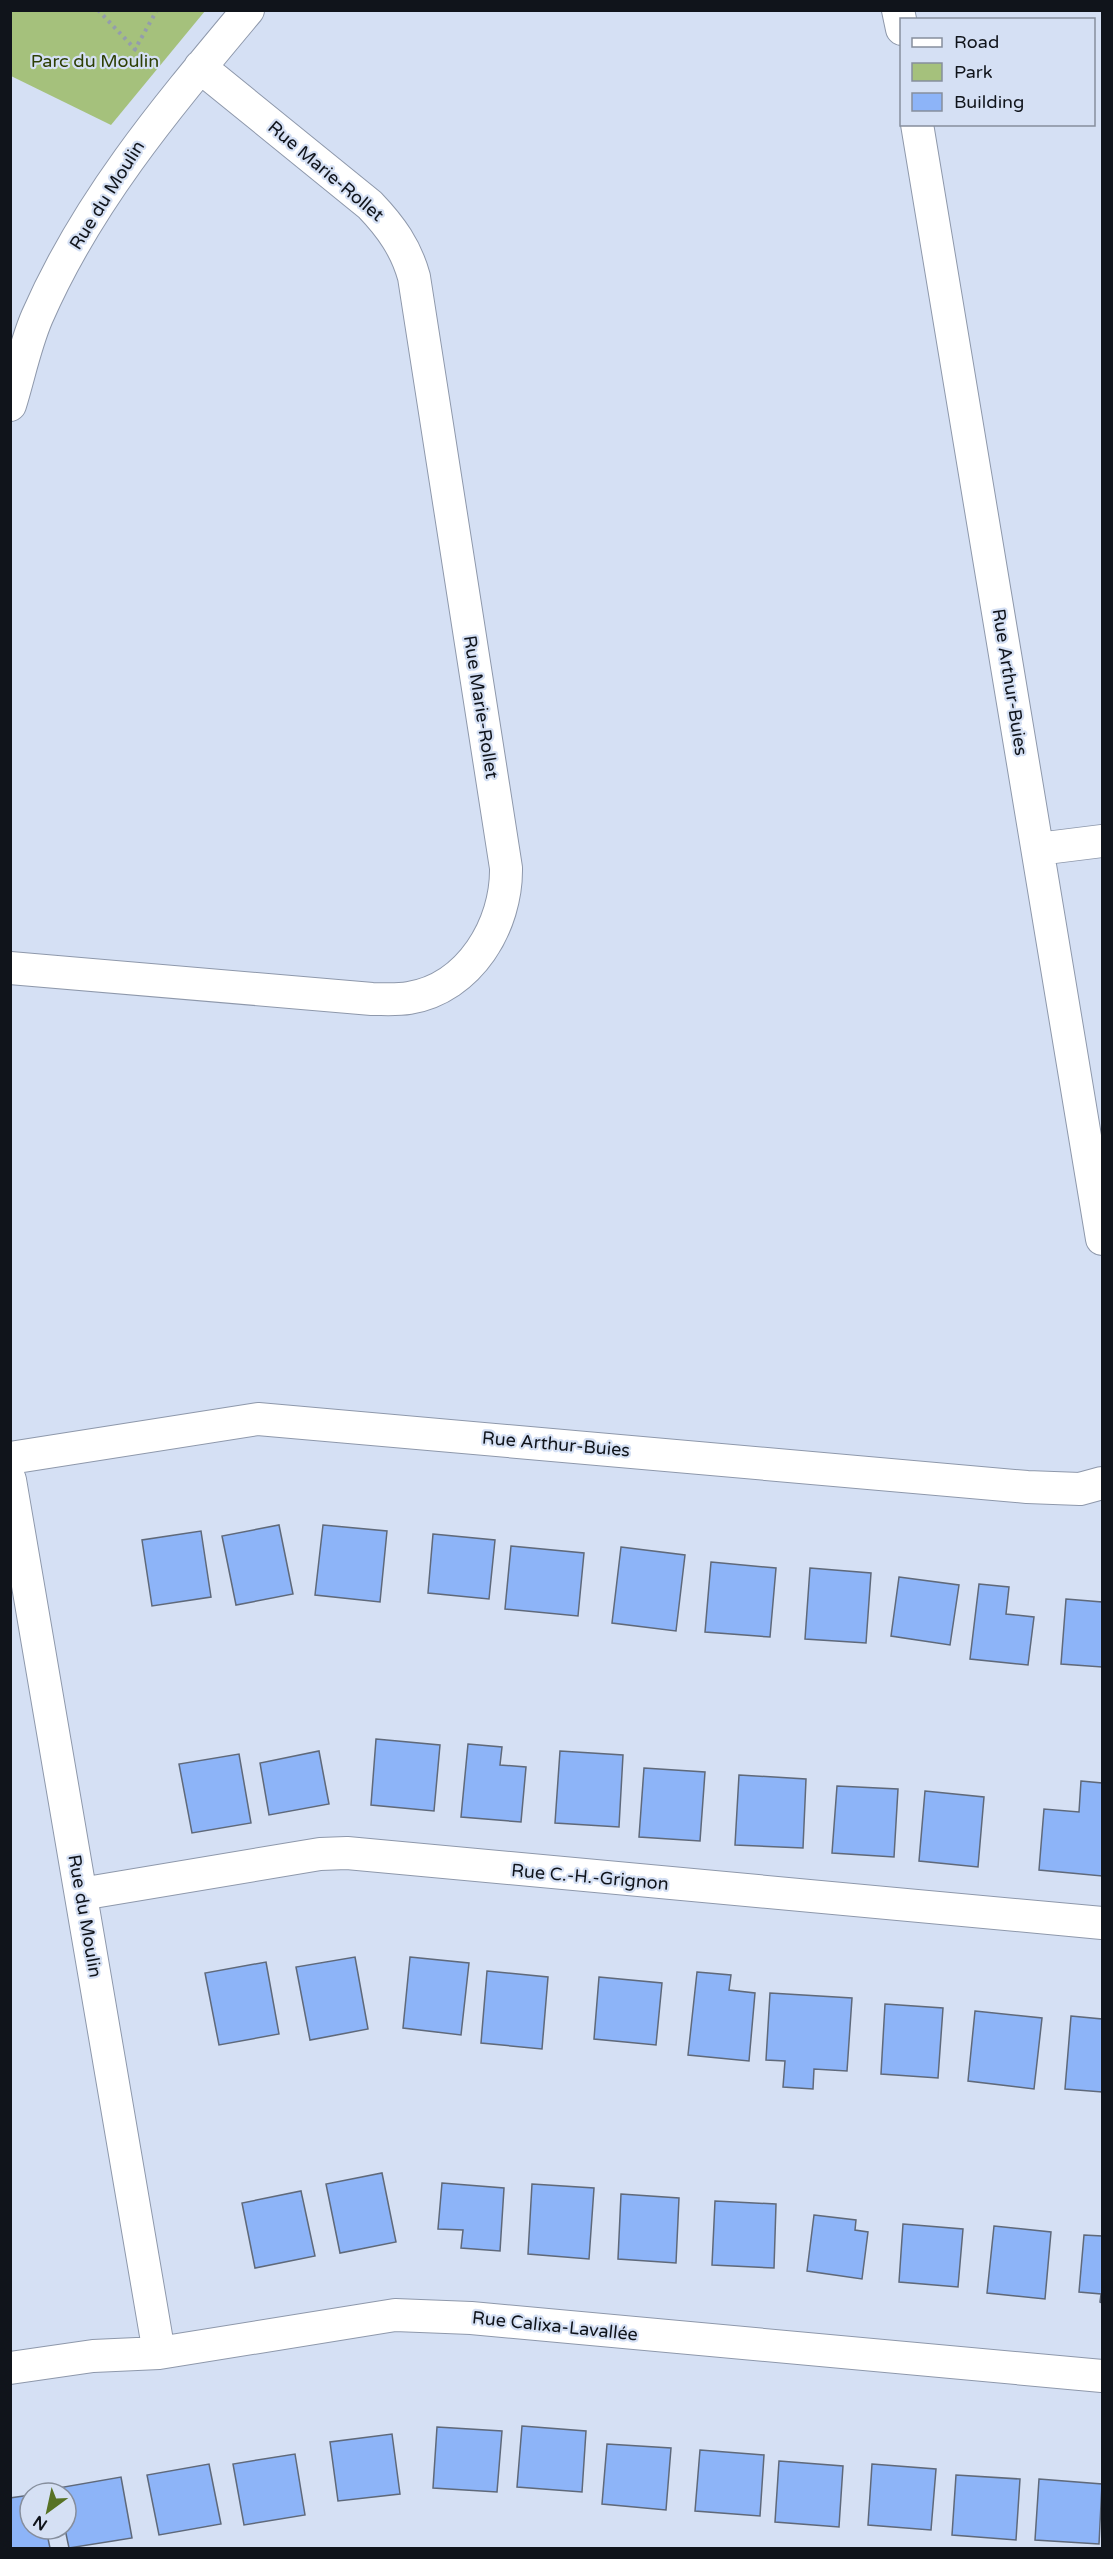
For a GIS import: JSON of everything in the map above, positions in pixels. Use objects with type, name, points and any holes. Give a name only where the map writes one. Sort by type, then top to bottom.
[{"type":"street","name":"Rue du Moulin","points":[[10,405],[23,313],[134,149],[248,10]]},
{"type":"street","name":"Rue Marie-Rollet","points":[[10,968],[372,999],[410,998],[445,982],[470,963],[493,932],[504,900],[506,868],[414,277],[409,260],[386,222],[370,205],[200,67]]},
{"type":"street","name":"Rue Arthur-Buies","points":[[917,126],[1102,1239]]},
{"type":"street","points":[[1038,849],[1102,841]]},
{"type":"street","name":"Rue Arthur-Buies","points":[[10,1458],[258,1419],[1027,1487],[1080,1489],[1102,1483]]},
{"type":"street","name":"Rue du Moulin","points":[[10,1480],[159,2353]]},
{"type":"street","name":"Rue C.-H.-Grignon","points":[[81,1894],[320,1854],[347,1853],[1102,1923]]},
{"type":"street","name":"Rue Calixa-Lavallée","points":[[10,2368],[93,2356],[159,2353],[395,2315],[424,2315],[1102,2376]]},
{"type":"path","points":[[98,10],[134,51],[160,73]]},
{"type":"path","points":[[134,51],[157,10]]},
{"type":"green space","name":"Parc du Moulin","points":[[10,11],[205,11],[111,125],[11,76]]},
{"type":"building","points":[[279,1525],[293,1594],[236,1605],[222,1536]]},
{"type":"building","points":[[323,1525],[387,1531],[380,1602],[315,1595]]},
{"type":"building","points":[[201,1531],[211,1597],[152,1606],[142,1540]]},
{"type":"building","points":[[433,1534],[495,1540],[489,1599],[428,1593]]},
{"type":"building","points":[[511,1546],[584,1553],[578,1616],[505,1609]]},
{"type":"building","points":[[621,1547],[685,1555],[676,1631],[612,1623]]},
{"type":"building","points":[[711,1562],[776,1568],[770,1637],[705,1632]]},
{"type":"building","points":[[810,1568],[871,1573],[866,1643],[805,1639]]},
{"type":"building","points":[[899,1577],[959,1585],[950,1645],[891,1636]]},
{"type":"building","points":[[979,1584],[1009,1587],[1006,1614],[1034,1617],[1028,1665],[970,1659]]},
{"type":"building","points":[[1066,1599],[1102,1602],[1102,1667],[1061,1664]]},
{"type":"building","points":[[376,1739],[440,1745],[434,1811],[371,1805]]},
{"type":"building","points":[[468,1744],[502,1747],[500,1765],[526,1767],[521,1822],[461,1817]]},
{"type":"building","points":[[319,1751],[329,1804],[269,1815],[260,1763]]},
{"type":"building","points":[[560,1751],[623,1755],[619,1827],[555,1823]]},
{"type":"building","points":[[239,1754],[251,1823],[192,1833],[179,1764]]},
{"type":"building","points":[[644,1768],[705,1772],[700,1841],[639,1837]]},
{"type":"building","points":[[739,1775],[806,1779],[803,1848],[735,1845]]},
{"type":"building","points":[[1081,1781],[1102,1783],[1102,1876],[1039,1870],[1044,1809],[1079,1812]]},
{"type":"building","points":[[837,1786],[898,1789],[894,1857],[832,1853]]},
{"type":"building","points":[[925,1791],[984,1797],[978,1867],[919,1861]]},
{"type":"building","points":[[355,1957],[368,2029],[310,2040],[296,1967]]},
{"type":"building","points":[[410,1957],[469,1963],[461,2035],[403,2028]]},
{"type":"building","points":[[266,1962],[279,2034],[219,2045],[205,1973]]},
{"type":"building","points":[[487,1971],[548,1977],[542,2049],[481,2043]]},
{"type":"building","points":[[697,1972],[731,1975],[729,1990],[755,1993],[749,2061],[688,2055]]},
{"type":"building","points":[[599,1977],[662,1983],[656,2045],[594,2039]]},
{"type":"building","points":[[770,1993],[852,1998],[847,2071],[814,2069],[813,2089],[783,2087],[785,2061],[766,2060]]},
{"type":"building","points":[[885,2004],[943,2008],[938,2078],[881,2074]]},
{"type":"building","points":[[975,2011],[1042,2018],[1034,2089],[968,2081]]},
{"type":"building","points":[[1071,2016],[1102,2019],[1102,2092],[1065,2089]]},
{"type":"building","points":[[382,2173],[396,2242],[340,2253],[326,2184]]},
{"type":"building","points":[[442,2183],[504,2188],[500,2251],[461,2248],[463,2230],[438,2229]]},
{"type":"building","points":[[532,2184],[594,2188],[589,2259],[528,2254]]},
{"type":"building","points":[[301,2191],[315,2256],[255,2268],[242,2203]]},
{"type":"building","points":[[621,2194],[679,2198],[676,2263],[618,2259]]},
{"type":"building","points":[[715,2201],[776,2204],[774,2268],[712,2265]]},
{"type":"building","points":[[814,2215],[856,2220],[855,2230],[868,2232],[862,2279],[807,2271]]},
{"type":"building","points":[[903,2224],[963,2229],[958,2287],[899,2282]]},
{"type":"building","points":[[994,2226],[1051,2232],[1045,2299],[987,2293]]},
{"type":"building","points":[[1084,2235],[1102,2236],[1102,2303],[1100,2302],[1101,2294],[1079,2292]]},
{"type":"building","points":[[522,2426],[586,2431],[582,2492],[517,2487]]},
{"type":"building","points":[[437,2427],[502,2431],[497,2492],[433,2488]]},
{"type":"building","points":[[392,2434],[400,2494],[338,2501],[330,2442]]},
{"type":"building","points":[[607,2444],[671,2448],[666,2510],[602,2504]]},
{"type":"building","points":[[700,2450],[764,2455],[760,2516],[695,2511]]},
{"type":"building","points":[[295,2454],[305,2515],[244,2525],[233,2464]]},
{"type":"building","points":[[779,2461],[843,2466],[839,2527],[775,2522]]},
{"type":"building","points":[[209,2464],[221,2524],[159,2535],[147,2475]]},
{"type":"building","points":[[872,2464],[936,2469],[931,2530],[868,2525]]},
{"type":"building","points":[[956,2475],[1020,2479],[1016,2540],[952,2535]]},
{"type":"building","points":[[121,2477],[132,2538],[69,2548],[68,2541],[78,2541],[78,2485]]},
{"type":"building","points":[[1039,2479],[1102,2484],[1099,2544],[1035,2540]]},
{"type":"building","points":[[18,2497],[18,2541],[49,2541],[50,2548],[10,2548],[10,2498]]}]
